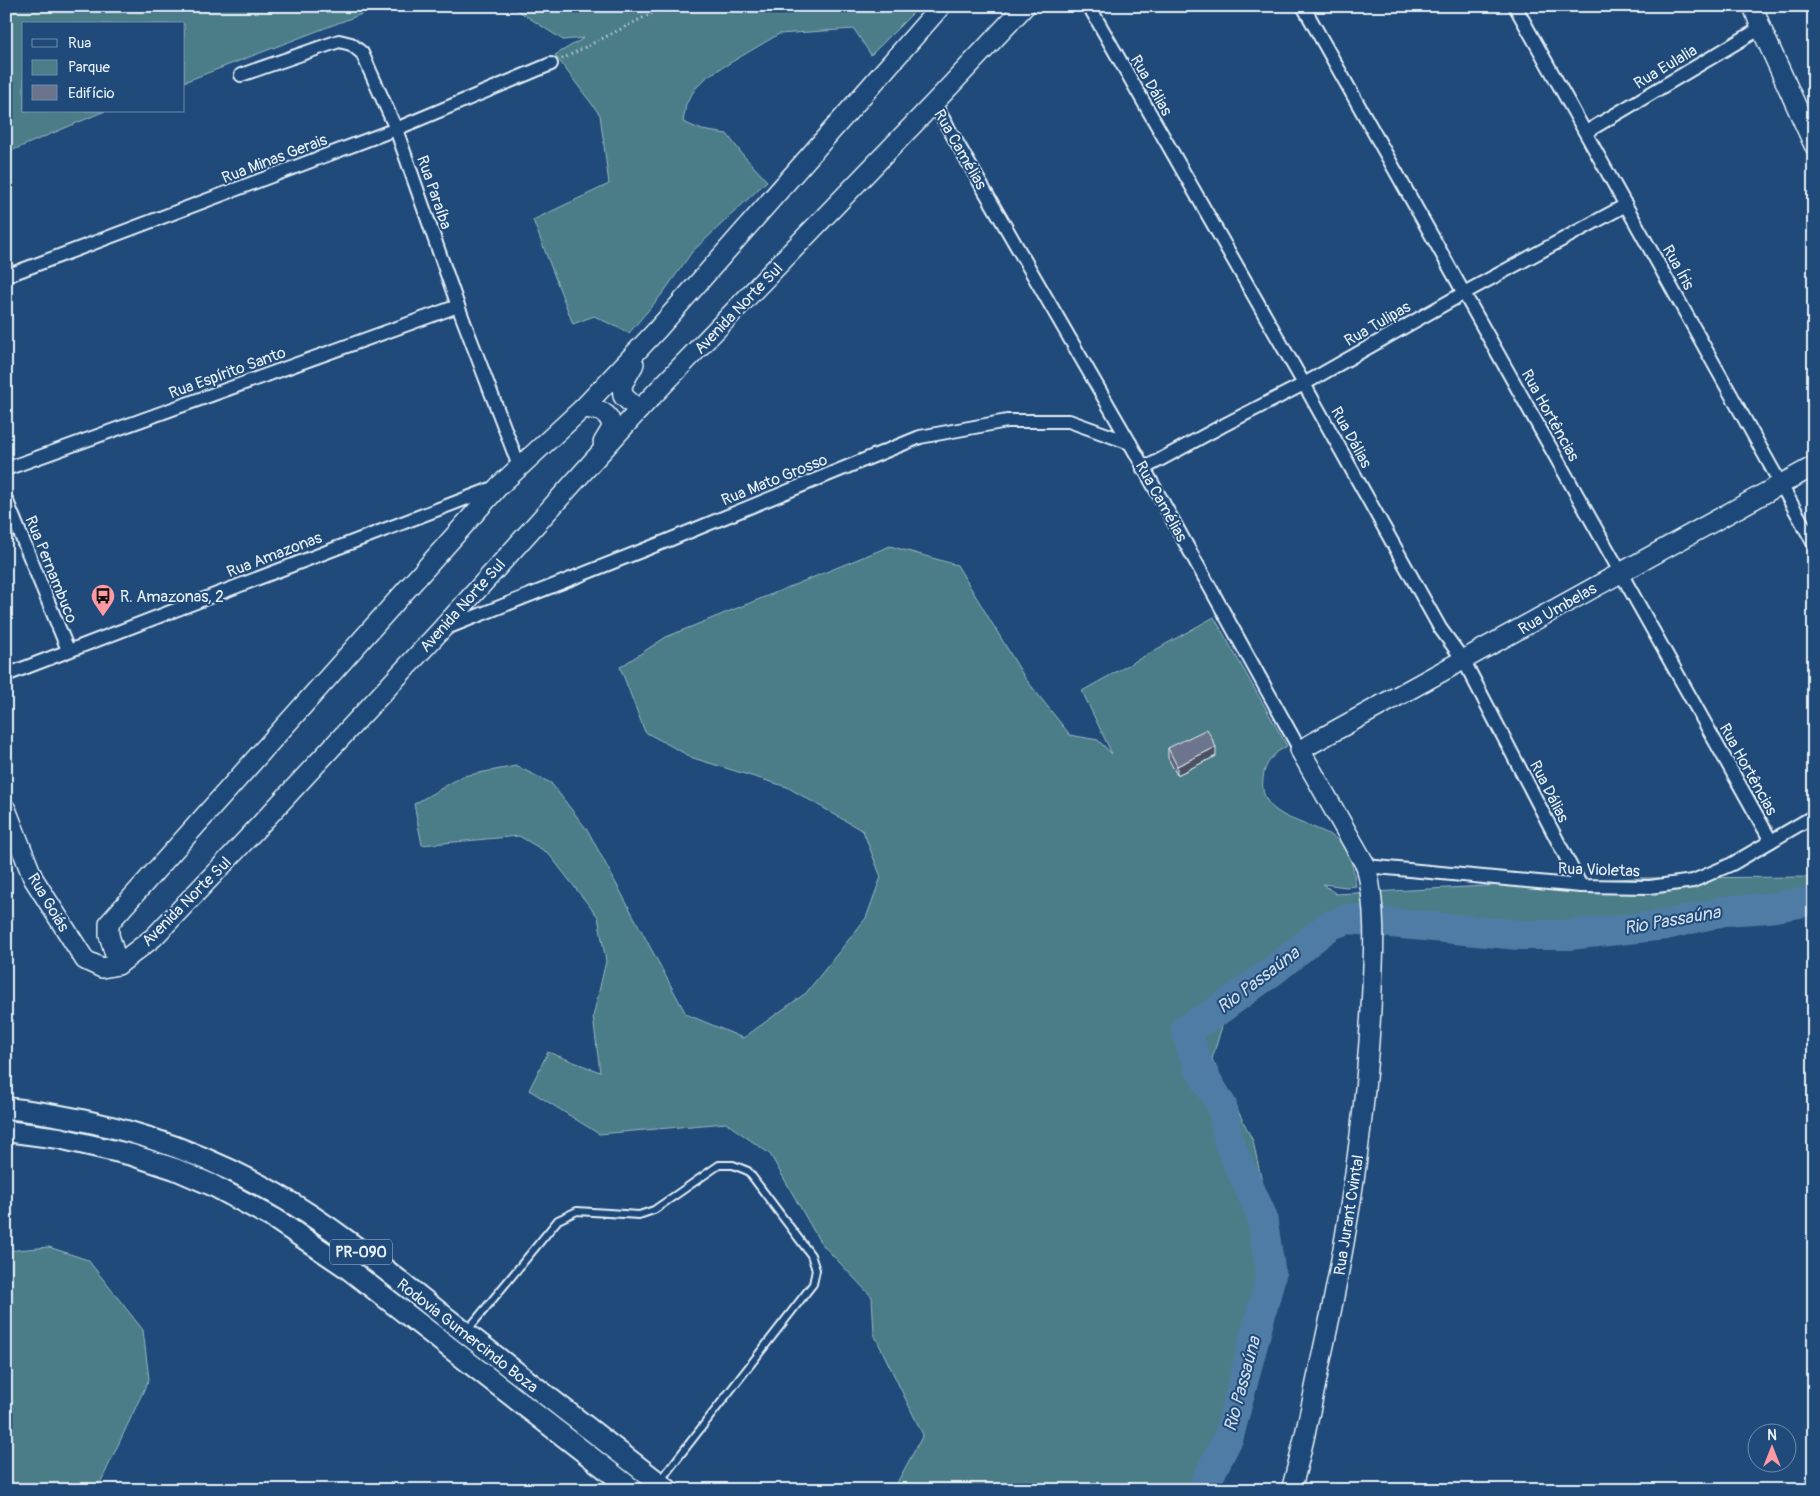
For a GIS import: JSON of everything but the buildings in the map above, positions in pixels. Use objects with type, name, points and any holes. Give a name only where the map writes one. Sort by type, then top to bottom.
[{"type":"main road","name":"Rodovia Gumercindo Boza","points":[[6,1108],[44,1112],[128,1130],[202,1156],[276,1194],[356,1248],[664,1486]]},
{"type":"main road","name":"Rodovia Gumercindo Boza","points":[[6,1131],[60,1138],[132,1155],[175,1169],[212,1185],[275,1219],[346,1267],[632,1490]]},
{"type":"street","points":[[118,965],[109,935],[109,923],[499,486],[583,408],[657,330],[941,6]]},
{"type":"street","name":"Avenida Norte Sul","points":[[118,965],[161,930],[440,631],[639,410],[1025,6]]},
{"type":"street","name":"Rua Dálias","points":[[1089,6],[1440,628],[1464,661],[1581,886]]},
{"type":"street","name":"Rua Hortências","points":[[1303,6],[1771,841]]},
{"type":"street","name":"Rua Íris","points":[[1515,6],[1814,544]]},
{"type":"street","points":[[1753,6],[1761,28],[1814,145]]},
{"type":"street","name":"Rua Eulalia","points":[[1586,132],[1761,28]]},
{"type":"street","name":"Rua Paraíba","points":[[241,75],[339,41],[351,44],[362,53],[396,129],[458,306],[519,466]]},
{"type":"street","name":"Rua Minas Gerais","points":[[6,276],[396,129],[551,64]]},
{"type":"street","name":"Rua Camélias","points":[[934,103],[1130,443],[1366,866],[1373,905]]},
{"type":"street","name":"Rua Tulipas","points":[[1143,469],[1304,384],[1464,293],[1626,205]]},
{"type":"street","name":"Rua Espírito Santo","points":[[6,469],[458,306]]},
{"type":"street","points":[[639,410],[623,396],[622,385],[624,379],[657,330]]},
{"type":"street","points":[[583,408],[601,410],[609,416],[612,428],[586,470]]},
{"type":"street","name":"Rua Mato Grosso","points":[[440,631],[670,540],[920,437],[1007,421],[1069,420],[1130,443]]},
{"type":"street","name":"Rua Umbelas","points":[[1300,750],[1814,466]]},
{"type":"street","name":"Rua Amazonas","points":[[6,675],[499,486]]},
{"type":"street","name":"Rua Pernambuco","points":[[6,499],[68,650]]},
{"type":"street","name":"Rua Goiás","points":[[6,809],[33,878],[85,960],[102,968],[118,965]]},
{"type":"street","name":"Rua Violetas","points":[[1366,866],[1581,886],[1650,887],[1693,881],[1732,864],[1814,816]]},
{"type":"street","name":"Rua Jurant Cvintal","points":[[1291,1490],[1336,1290],[1357,1165],[1369,1035],[1373,905]]},
{"type":"lane","points":[[466,1333],[558,1220],[577,1212],[639,1215],[654,1210],[719,1165],[733,1165],[748,1171],[811,1255],[816,1270],[813,1284],[664,1486]]},
{"type":"path","points":[[551,64],[666,6]]},
{"type":"green space","points":[[6,6],[410,6],[367,12],[185,82],[185,22],[22,22],[22,112],[103,112],[6,153]]},
{"type":"green space","points":[[511,6],[920,6],[871,55],[854,29],[779,34],[708,76],[695,89],[686,104],[683,122],[702,130],[727,134],[767,181],[692,252],[663,293],[629,333],[594,316],[573,324],[533,220],[609,184],[600,115],[555,55],[584,38],[563,40]]},
{"type":"green space","points":[[890,546],[957,565],[1025,678],[1070,735],[1098,740],[1112,754],[1082,691],[1214,617],[1287,746],[1271,759],[1264,772],[1264,792],[1269,803],[1278,812],[1329,834],[1347,850],[1356,886],[1346,887],[1323,884],[1336,894],[1635,878],[1814,877],[1814,916],[1803,913],[1563,933],[1364,921],[1227,1010],[1212,1059],[1253,1141],[1279,1260],[1238,1444],[1212,1490],[893,1490],[923,1435],[874,1334],[872,1297],[820,1242],[770,1154],[726,1123],[599,1134],[529,1090],[548,1052],[600,1072],[593,1017],[606,961],[598,917],[548,853],[519,836],[422,845],[414,804],[463,776],[516,766],[551,783],[588,831],[686,1014],[743,1038],[806,993],[866,918],[881,877],[863,831],[787,787],[693,758],[645,732],[620,667],[666,637]]},
{"type":"green space","points":[[49,1247],[88,1260],[143,1330],[149,1379],[97,1490],[6,1490],[6,1251]]},
{"type":"waterway","name":"Rio Passaúna","points":[[1202,1490],[1229,1436],[1271,1275],[1262,1216],[1229,1143],[1222,1106],[1198,1066],[1186,1029],[1216,1012],[1274,970],[1330,925],[1349,919],[1519,935],[1569,935],[1666,925],[1725,911],[1814,902]]},
{"type":"place","name":"R. Amazonas, 2","points":[[103,617]]}]
